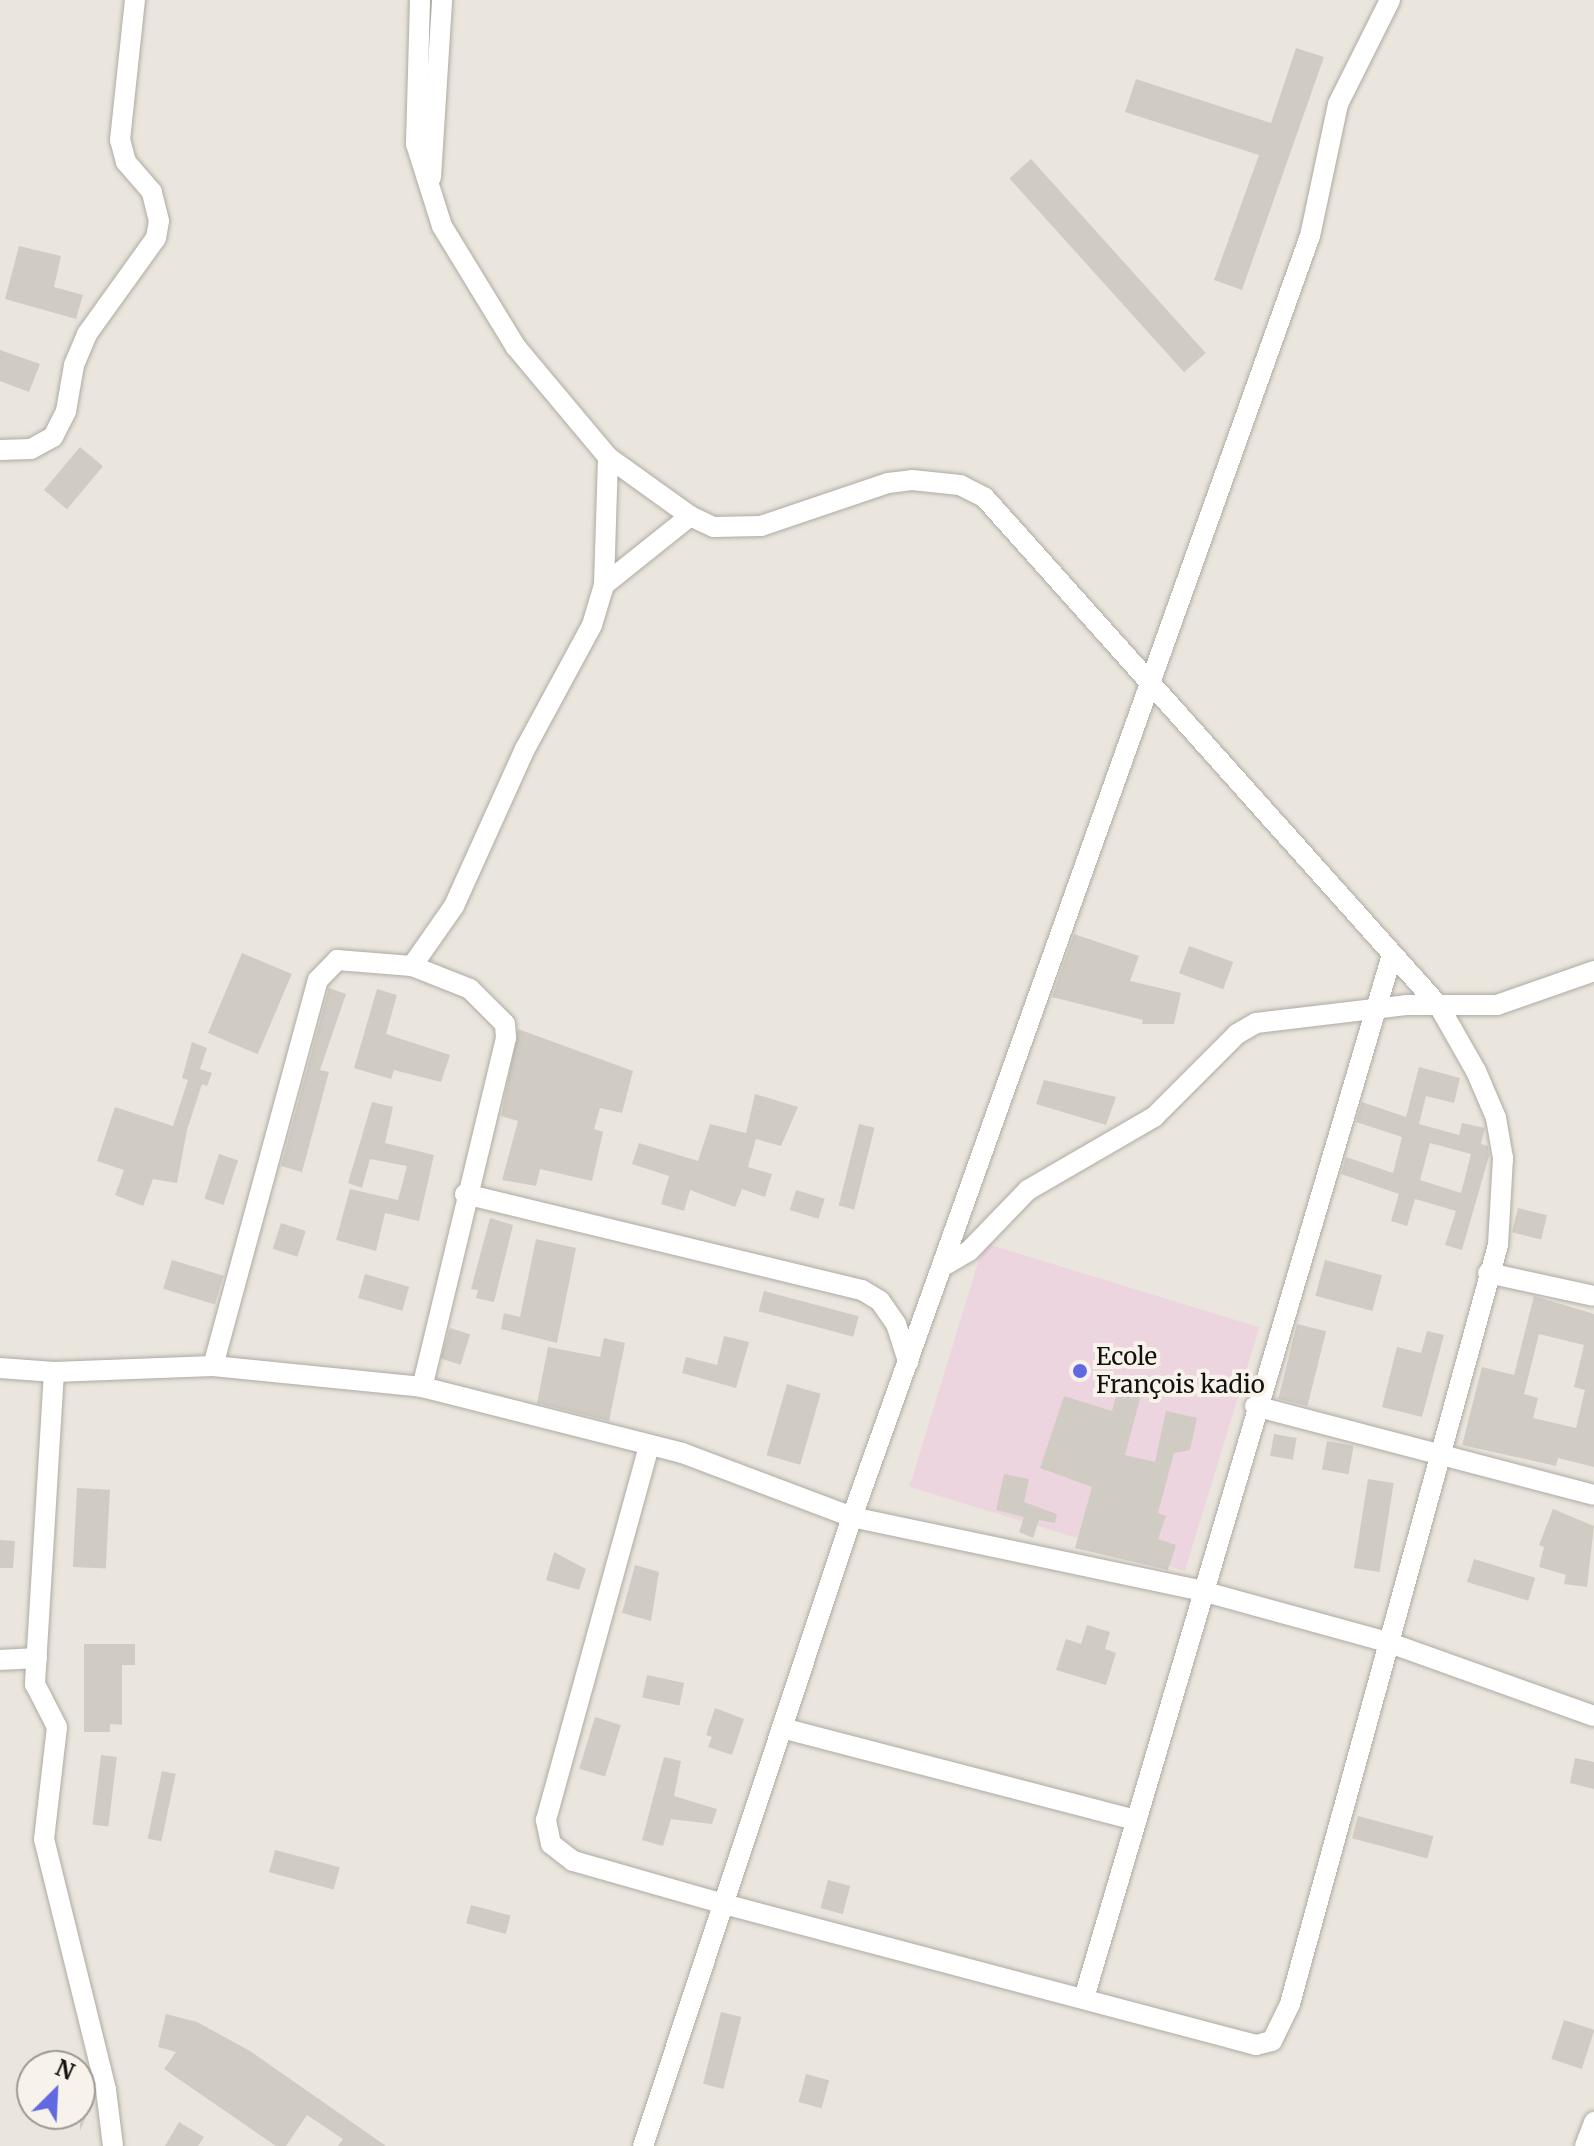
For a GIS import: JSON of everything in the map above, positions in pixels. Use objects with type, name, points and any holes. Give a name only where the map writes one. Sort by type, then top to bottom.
[{"type":"street","points":[[0,450],[31,449],[53,437],[66,411],[74,365],[87,334],[156,238],[159,221],[152,192],[126,162],[120,140],[135,0]]},
{"type":"street","points":[[420,0],[416,144],[442,226],[516,347],[608,457],[690,516],[714,527],[739,529],[888,483],[932,480],[960,485],[1006,516],[1391,958],[1439,1006],[1496,1118],[1503,1202],[1488,1273],[1290,2004],[1272,2041],[1256,2045],[724,1904],[573,1861],[551,1844],[546,1820],[649,1445]]},
{"type":"street","points":[[643,2146],[852,1517],[947,1264],[1310,236],[1338,104],[1390,0]]},
{"type":"street","points":[[431,197],[445,3]]},
{"type":"street","points":[[412,966],[454,906],[525,749],[592,625],[604,585],[608,457]]},
{"type":"street","points":[[604,585],[690,516]]},
{"type":"street","points":[[1084,1998],[1255,1406],[1373,1008],[1391,958]]},
{"type":"street","points":[[213,1366],[318,980],[337,960],[412,966],[470,989],[505,1024],[506,1038],[465,1194],[422,1387]]},
{"type":"street","points":[[947,1264],[969,1251],[1028,1190],[1154,1117],[1237,1034],[1290,1015],[1373,1008],[1497,1005],[1594,971]]},
{"type":"street","points":[[465,1194],[862,1290],[880,1301],[896,1324],[908,1362]]},
{"type":"street","points":[[1488,1273],[1594,1296]]},
{"type":"street","points":[[0,1368],[54,1372],[213,1366],[422,1387],[649,1445],[852,1517],[1202,1591],[1387,1642],[1594,1716]]},
{"type":"street","points":[[54,1372],[35,1684],[57,1727],[58,1751],[49,1782],[44,1839],[106,2090],[113,2146]]},
{"type":"street","points":[[1255,1406],[1594,1495]]},
{"type":"street","points":[[0,1660],[37,1658]]},
{"type":"street","points":[[782,1728],[1136,1820]]},
{"type":"street","points":[[1585,2146],[1594,2122]]},
{"type":"shaded area","points":[[984,1243],[1259,1327],[1185,1571],[909,1487]]},
{"type":"building","points":[[1296,48],[1324,57],[1242,290],[1214,280],[1259,155],[1125,112],[1136,79],[1271,123]]},
{"type":"building","points":[[1031,159],[1206,353],[1184,372],[1009,178]]},
{"type":"building","points":[[19,246],[61,256],[54,287],[83,295],[76,319],[5,299]]},
{"type":"building","points":[[0,350],[40,364],[29,392],[0,381]]},
{"type":"building","points":[[80,447],[103,466],[67,509],[44,490]]},
{"type":"building","points":[[1074,934],[1139,956],[1130,981],[1181,993],[1174,1024],[1142,1024],[1143,1020],[1052,997]]},
{"type":"building","points":[[1189,946],[1233,962],[1223,989],[1179,973]]},
{"type":"building","points":[[242,953],[292,974],[258,1054],[208,1033]]},
{"type":"building","points":[[329,988],[346,994],[320,1070],[329,1072],[302,1172],[281,1166]]},
{"type":"building","points":[[377,989],[397,995],[386,1034],[450,1055],[441,1082],[394,1070],[391,1079],[354,1068]]},
{"type":"building","points":[[518,1029],[633,1071],[622,1113],[600,1108],[594,1129],[603,1132],[592,1181],[540,1169],[536,1186],[502,1180],[518,1121],[501,1116]]},
{"type":"building","points":[[192,1042],[207,1048],[200,1069],[212,1073],[207,1086],[202,1084],[187,1130],[177,1183],[153,1179],[143,1206],[115,1195],[124,1170],[97,1161],[115,1107],[173,1126],[188,1080],[182,1078]]},
{"type":"building","points":[[1419,1067],[1460,1078],[1454,1103],[1426,1096],[1419,1124],[1459,1135],[1462,1123],[1485,1128],[1481,1144],[1488,1146],[1489,1156],[1462,1250],[1445,1245],[1456,1211],[1415,1199],[1407,1226],[1391,1221],[1399,1194],[1341,1174],[1346,1157],[1393,1173],[1402,1137],[1356,1122],[1362,1102],[1406,1117]],"holes":[[[1430,1143],[1471,1154],[1461,1193],[1420,1180]]]},
{"type":"building","points":[[1044,1080],[1116,1097],[1106,1125],[1036,1104]]},
{"type":"building","points":[[755,1094],[798,1107],[781,1146],[756,1139],[748,1167],[772,1174],[765,1197],[742,1189],[735,1207],[690,1190],[684,1211],[661,1204],[669,1176],[632,1164],[639,1143],[698,1161],[710,1124],[746,1133]]},
{"type":"building","points":[[372,1102],[393,1107],[385,1143],[434,1155],[419,1221],[385,1213],[376,1251],[336,1240],[350,1189],[398,1200],[407,1166],[370,1159],[362,1188],[348,1183]]},
{"type":"building","points":[[859,1124],[875,1128],[854,1209],[839,1206]]},
{"type":"building","points":[[219,1154],[238,1160],[223,1205],[204,1199]]},
{"type":"building","points":[[796,1190],[825,1199],[819,1219],[790,1210]]},
{"type":"building","points":[[1518,1208],[1547,1215],[1541,1240],[1512,1232]]},
{"type":"building","points":[[490,1218],[513,1225],[494,1302],[476,1298],[478,1290],[471,1289]]},
{"type":"building","points":[[281,1223],[306,1231],[297,1257],[273,1249]]},
{"type":"building","points":[[536,1239],[576,1248],[557,1343],[501,1329],[504,1313],[520,1317]]},
{"type":"building","points":[[172,1260],[224,1276],[215,1304],[163,1289]]},
{"type":"building","points":[[1325,1260],[1382,1275],[1372,1311],[1315,1296]]},
{"type":"building","points":[[365,1274],[409,1287],[402,1311],[358,1298]]},
{"type":"building","points":[[764,1291],[859,1316],[853,1337],[759,1311]]},
{"type":"building","points":[[1534,1296],[1594,1314],[1594,1467],[1558,1458],[1556,1466],[1462,1445],[1482,1367],[1514,1375]],"holes":[[[1539,1334],[1584,1345],[1574,1387],[1585,1390],[1576,1428],[1533,1418],[1538,1398],[1524,1394]]]},
{"type":"building","points":[[1297,1324],[1326,1331],[1307,1406],[1278,1399]]},
{"type":"building","points":[[450,1328],[470,1334],[461,1365],[441,1359]]},
{"type":"building","points":[[1427,1331],[1444,1335],[1422,1417],[1382,1407],[1397,1347],[1421,1353]]},
{"type":"building","points":[[724,1336],[749,1342],[736,1388],[682,1373],[686,1357],[717,1365]]},
{"type":"building","points":[[604,1338],[625,1343],[609,1421],[537,1403],[548,1347],[600,1357]]},
{"type":"building","points":[[787,1384],[821,1394],[800,1465],[767,1455]]},
{"type":"building","points":[[1118,1388],[1141,1395],[1125,1455],[1155,1462],[1166,1411],[1197,1418],[1190,1450],[1174,1453],[1158,1513],[1166,1516],[1158,1539],[1176,1545],[1168,1570],[1075,1548],[1092,1487],[1040,1468],[1064,1396],[1112,1411]]},
{"type":"building","points":[[1274,1434],[1297,1438],[1293,1460],[1270,1456]]},
{"type":"building","points":[[1327,1441],[1354,1446],[1349,1474],[1322,1470]]},
{"type":"building","points":[[1004,1474],[1029,1479],[1024,1502],[1057,1514],[1055,1523],[1039,1520],[1033,1538],[1019,1532],[1024,1517],[996,1510]]},
{"type":"building","points":[[1368,1479],[1394,1483],[1380,1572],[1354,1568]]},
{"type":"building","points":[[77,1488],[110,1490],[106,1569],[73,1567]]},
{"type":"building","points":[[1553,1509],[1594,1526],[1587,1587],[1564,1584],[1566,1575],[1539,1567],[1544,1547],[1539,1545]]},
{"type":"building","points":[[0,1540],[15,1541],[13,1568],[0,1568]]},
{"type":"building","points":[[554,1552],[586,1569],[579,1590],[546,1580]]},
{"type":"building","points":[[1474,1559],[1535,1578],[1528,1601],[1467,1582]]},
{"type":"building","points":[[635,1565],[659,1572],[651,1621],[622,1613]]},
{"type":"building","points":[[1087,1625],[1110,1632],[1105,1649],[1116,1653],[1106,1685],[1056,1670],[1066,1639],[1081,1644]]},
{"type":"building","points":[[84,1644],[135,1644],[135,1665],[122,1665],[122,1725],[110,1724],[110,1732],[84,1732]]},
{"type":"building","points":[[647,1675],[684,1683],[679,1705],[642,1697]]},
{"type":"building","points":[[715,1708],[744,1719],[732,1755],[708,1747],[712,1737],[706,1735]]},
{"type":"building","points":[[595,1717],[621,1725],[605,1777],[579,1769]]},
{"type":"building","points":[[101,1755],[117,1757],[108,1826],[92,1824]]},
{"type":"building","points":[[664,1757],[681,1761],[674,1796],[717,1809],[712,1824],[671,1819],[663,1846],[642,1840]]},
{"type":"building","points":[[1575,1758],[1594,1762],[1594,1789],[1570,1783]]},
{"type":"building","points":[[162,1771],[176,1774],[161,1841],[148,1838]]},
{"type":"building","points":[[1358,1816],[1433,1836],[1427,1858],[1352,1838]]},
{"type":"building","points":[[275,1850],[340,1867],[334,1890],[269,1872]]},
{"type":"building","points":[[828,1880],[850,1886],[843,1914],[820,1908]]},
{"type":"building","points":[[471,1905],[511,1916],[506,1934],[466,1923]]},
{"type":"building","points":[[721,2012],[741,2017],[723,2089],[703,2084]]},
{"type":"building","points":[[166,2014],[197,2022],[250,2051],[386,2146],[338,2146],[343,2139],[307,2115],[286,2146],[276,2146],[164,2069],[176,2052],[158,2047]]},
{"type":"building","points":[[1564,2020],[1594,2030],[1582,2069],[1551,2059]]},
{"type":"building","points":[[806,2074],[829,2080],[822,2108],[798,2102]]},
{"type":"building","points":[[179,2122],[204,2137],[198,2146],[165,2146]]},
{"type":"place","name":"Ecole François kadio","points":[[1080,1371]]}]
